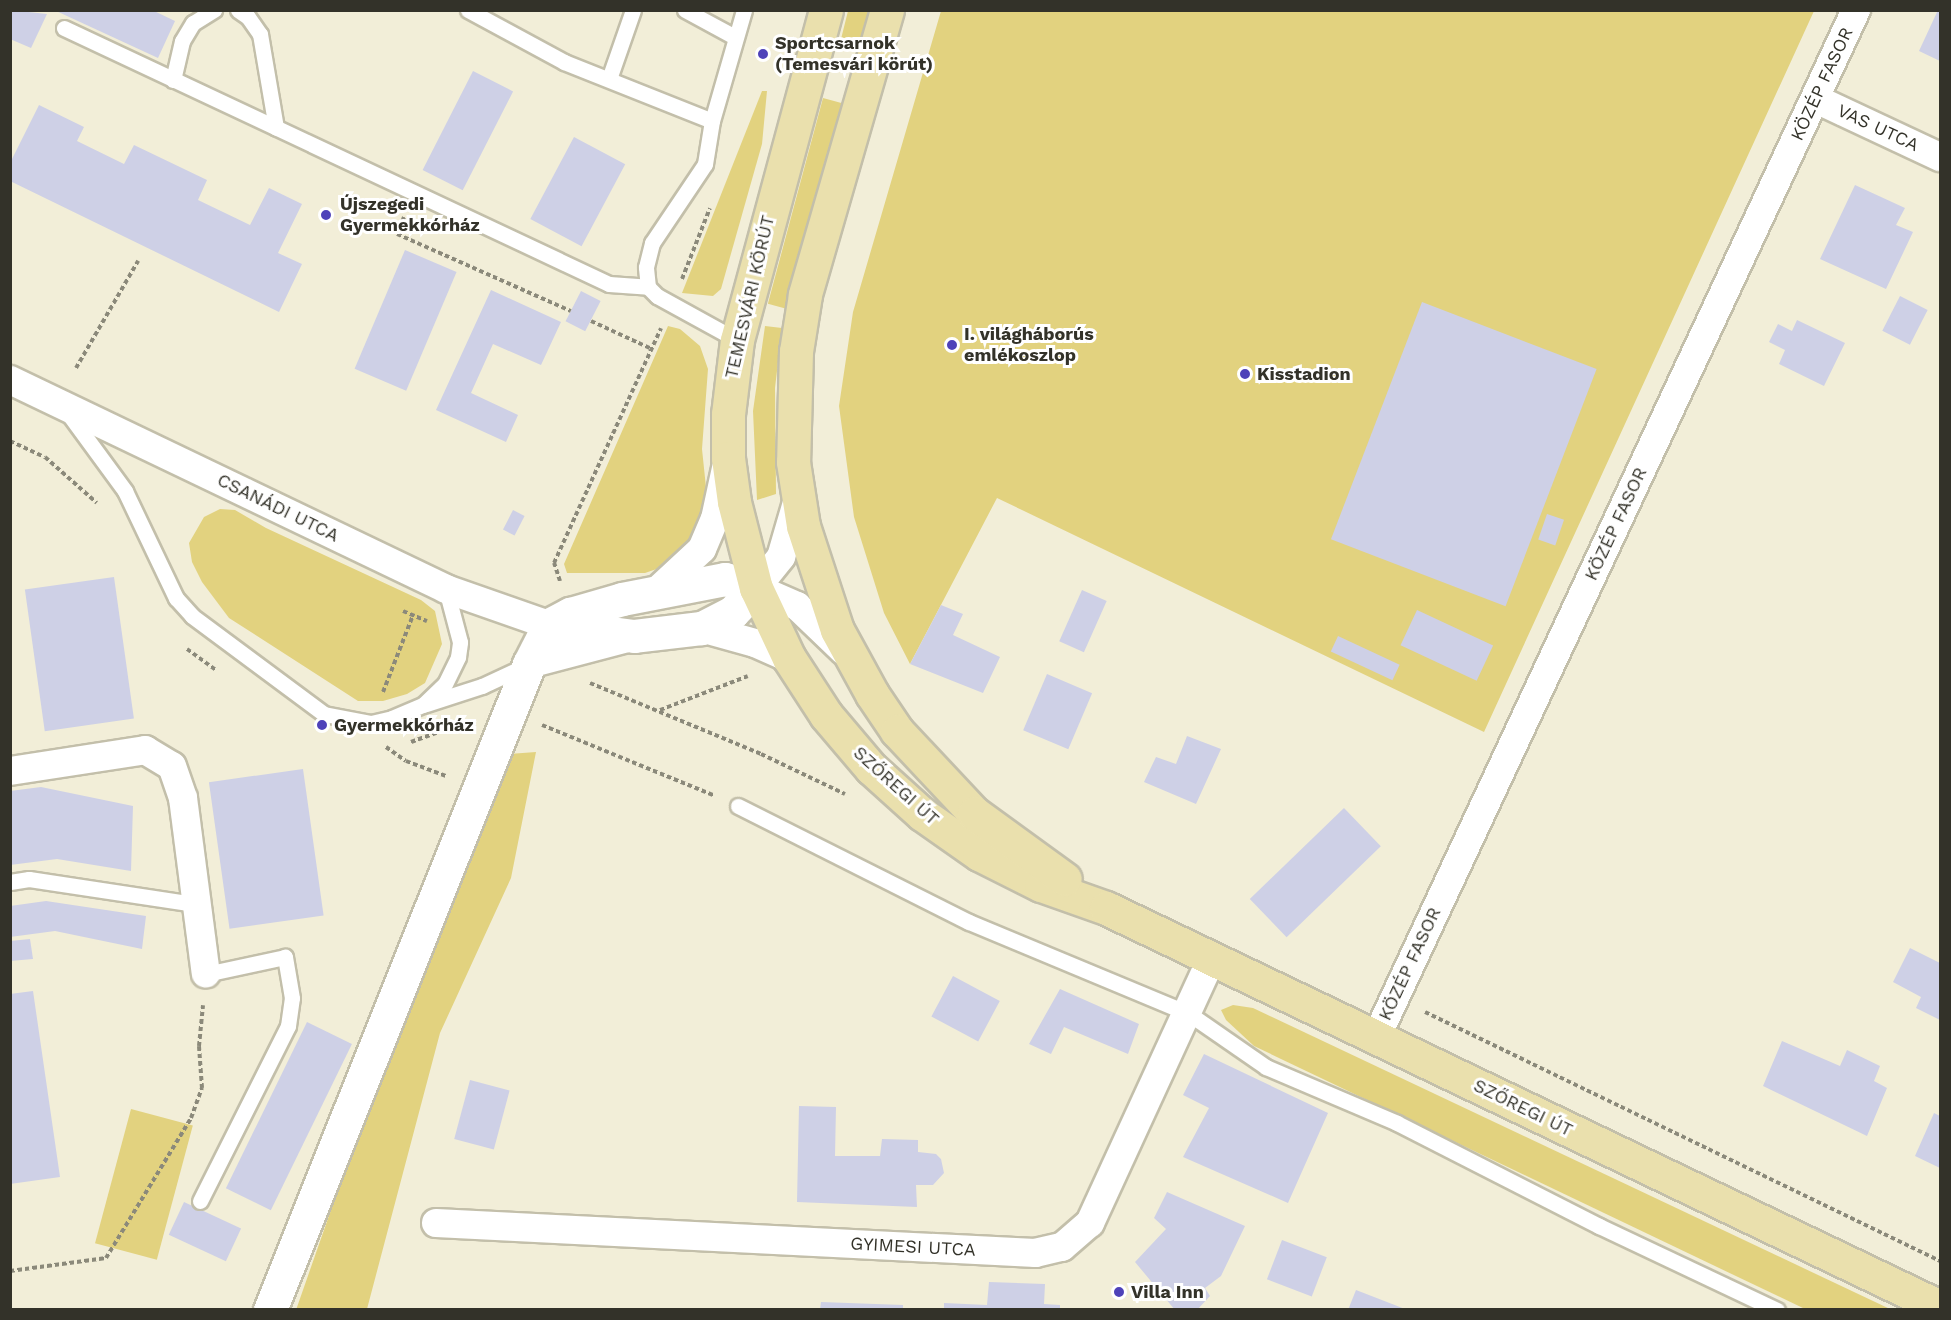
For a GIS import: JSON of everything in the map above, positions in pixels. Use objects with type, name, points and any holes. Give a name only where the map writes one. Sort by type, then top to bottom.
[{"type":"main road","name":"TEMESVÁRI KÖRÚT","points":[[756,588],[734,502],[728,458],[728,414],[737,340],[826,10]]},
{"type":"main road","points":[[798,500],[792,406],[805,296],[887,10]]},
{"type":"main road","name":"SZŐREGI ÚT","points":[[798,500],[813,565],[850,657],[904,741],[974,813],[1106,909]]},
{"type":"main road","name":"SZŐREGI ÚT","points":[[756,588],[789,658],[826,716],[864,759],[922,814],[979,854],[1030,880],[1106,909],[1941,1307]]},
{"type":"street","name":"KÖZÉP FASOR","points":[[1376,1038],[1856,10]]},
{"type":"street","name":"VAS UTCA","points":[[1816,99],[1941,157]]},
{"type":"street","name":"CSANÁDI UTCA","points":[[10,380],[446,589],[549,626],[634,636],[701,628],[733,612],[756,588]]},
{"type":"street","points":[[660,588],[702,549],[714,519],[728,458]]},
{"type":"street","points":[[270,1310],[529,664],[549,626],[570,614],[660,588],[712,579],[756,588],[781,557],[798,500]]},
{"type":"street","name":"SZŐREGI ÚT","points":[[756,588],[797,606],[850,657]]},
{"type":"street","name":"CSANÁDI UTCA","points":[[701,628],[755,643],[789,658]]},
{"type":"street","points":[[529,664],[634,636]]},
{"type":"street","points":[[10,771],[145,750],[172,766],[183,798],[195,904],[206,974]]},
{"type":"street","name":"GYIMESI UTCA","points":[[436,1223],[1035,1254],[1062,1247],[1090,1223],[1211,960]]},
{"type":"lane","points":[[173,80],[182,41],[194,23],[214,10]]},
{"type":"lane","points":[[238,10],[248,16],[260,34],[276,128]]},
{"type":"lane","points":[[468,10],[564,62],[712,121]]},
{"type":"lane","points":[[609,79],[633,10]]},
{"type":"lane","points":[[685,10],[735,37]]},
{"type":"lane","points":[[648,286],[646,267],[652,243],[705,164],[712,121],[744,10]]},
{"type":"lane","points":[[64,28],[609,284],[648,286],[671,306],[737,340]]},
{"type":"lane","points":[[61,404],[125,491],[176,597],[192,616],[324,714],[370,723],[482,686],[529,664]]},
{"type":"lane","points":[[423,705],[445,684],[458,657],[458,626],[446,589]]},
{"type":"lane","points":[[738,806],[969,922],[1188,1013],[1266,1067],[1397,1123],[1599,1226],[1777,1310]]},
{"type":"lane","points":[[10,882],[29,879],[195,904]]},
{"type":"lane","points":[[200,1201],[288,1026],[292,998],[285,957],[206,974]]},
{"type":"path","points":[[415,194],[397,234],[571,311]]},
{"type":"path","points":[[76,368],[138,261]]},
{"type":"path","points":[[591,321],[652,349]]},
{"type":"path","points":[[370,723],[413,615]]},
{"type":"path","points":[[593,684],[659,710]]},
{"type":"path","points":[[511,712],[738,806]]},
{"type":"path","points":[[385,747],[406,761],[439,774]]},
{"type":"path","points":[[10,1271],[106,1258],[191,1118],[202,1088],[199,1046],[206,974]]},
{"type":"path","points":[[1395,998],[1941,1261]]},
{"type":"shaded area","points":[[848,11],[869,11],[857,52],[839,47]]},
{"type":"shaded area","name":"Kisstadion","points":[[941,11],[1814,11],[1484,732],[997,498],[910,664],[884,613],[854,517],[839,406],[853,312]]},
{"type":"shaded area","points":[[762,91],[767,91],[762,144],[721,289],[713,296],[682,293]]},
{"type":"shaded area","points":[[823,98],[842,103],[787,309],[768,304]]},
{"type":"shaded area","points":[[668,326],[680,329],[700,346],[708,369],[702,449],[707,497],[699,532],[671,564],[645,573],[567,573],[564,564]]},
{"type":"shaded area","points":[[765,326],[782,328],[775,388],[776,494],[757,500],[753,411]]},
{"type":"shaded area","points":[[220,509],[235,510],[266,528],[421,600],[435,611],[442,644],[425,683],[407,694],[383,701],[358,701],[229,618],[202,582],[192,562],[189,543],[204,517]]},
{"type":"shaded area","points":[[536,752],[511,878],[440,1033],[367,1309],[296,1310],[339,1187],[509,754]]},
{"type":"shaded area","points":[[1233,1005],[1253,1008],[1890,1309],[1805,1309],[1254,1046],[1226,1020],[1221,1010]]},
{"type":"shaded area","points":[[131,1109],[193,1126],[157,1260],[95,1243]]},
{"type":"building","points":[[10,10],[47,14],[31,48],[10,39]]},
{"type":"building","points":[[54,10],[152,10],[175,21],[158,58]]},
{"type":"building","points":[[1940,10],[1940,61],[1919,51]]},
{"type":"building","points":[[473,71],[513,91],[463,190],[423,170]]},
{"type":"building","points":[[39,105],[84,127],[77,141],[124,164],[134,145],[207,180],[198,200],[250,225],[269,188],[302,204],[278,253],[302,264],[279,312],[10,181],[10,163]]},
{"type":"building","points":[[574,137],[625,164],[582,246],[530,219]]},
{"type":"building","points":[[1855,185],[1905,208],[1896,225],[1913,232],[1886,289],[1820,259]]},
{"type":"building","points":[[405,250],[457,272],[406,391],[355,369]]},
{"type":"building","points":[[491,290],[561,322],[541,365],[493,344],[471,393],[518,415],[506,442],[436,410]]},
{"type":"building","points":[[581,291],[601,301],[585,331],[566,321]]},
{"type":"building","points":[[1900,296],[1928,310],[1910,345],[1882,331]]},
{"type":"building","points":[[1422,302],[1597,369],[1506,606],[1331,539]]},
{"type":"building","points":[[1797,320],[1845,343],[1824,386],[1779,364],[1785,350],[1769,342],[1778,324],[1792,331]]},
{"type":"building","points":[[513,510],[525,516],[515,536],[503,530]]},
{"type":"building","points":[[1547,514],[1564,520],[1555,545],[1538,540]]},
{"type":"building","points":[[114,577],[134,719],[45,731],[25,590]]},
{"type":"building","points":[[1082,590],[1107,601],[1084,652],[1059,641]]},
{"type":"building","points":[[941,605],[963,614],[953,635],[1000,657],[983,693],[910,664]]},
{"type":"building","points":[[1417,610],[1493,645],[1477,681],[1401,645]]},
{"type":"building","points":[[1338,636],[1400,665],[1392,680],[1331,651]]},
{"type":"building","points":[[1047,674],[1092,693],[1068,749],[1023,730]]},
{"type":"building","points":[[1187,736],[1221,749],[1196,804],[1144,782],[1156,757],[1176,764]]},
{"type":"building","points":[[303,769],[324,916],[230,929],[209,782]]},
{"type":"building","points":[[41,787],[133,806],[131,871],[57,859],[10,865],[10,791]]},
{"type":"building","points":[[1344,808],[1381,846],[1287,937],[1250,899]]},
{"type":"building","points":[[46,901],[146,916],[142,949],[55,931],[10,937],[10,906]]},
{"type":"building","points":[[30,939],[33,959],[10,961],[10,941]]},
{"type":"building","points":[[1910,948],[1940,963],[1940,1020],[1916,1008],[1921,997],[1893,982]]},
{"type":"building","points":[[953,976],[1000,1001],[978,1041],[931,1017]]},
{"type":"building","points":[[1060,989],[1139,1024],[1128,1054],[1064,1027],[1051,1054],[1029,1044]]},
{"type":"building","points":[[33,991],[60,1177],[10,1184],[10,994]]},
{"type":"building","points":[[307,1022],[352,1044],[271,1210],[226,1188]]},
{"type":"building","points":[[1782,1041],[1840,1066],[1847,1050],[1880,1066],[1874,1081],[1887,1088],[1867,1136],[1763,1086]]},
{"type":"building","points":[[1204,1054],[1328,1113],[1288,1203],[1183,1157],[1209,1108],[1183,1095]]},
{"type":"building","points":[[470,1080],[510,1091],[494,1150],[454,1139]]},
{"type":"building","points":[[799,1106],[836,1107],[835,1156],[880,1156],[882,1139],[918,1140],[918,1152],[936,1154],[941,1159],[944,1173],[933,1185],[916,1185],[917,1207],[797,1202]]},
{"type":"building","points":[[1934,1113],[1940,1116],[1940,1168],[1915,1156]]},
{"type":"building","points":[[1167,1192],[1245,1226],[1221,1276],[1205,1288],[1210,1296],[1197,1310],[1175,1310],[1135,1262],[1166,1229],[1154,1218]]},
{"type":"building","points":[[184,1202],[241,1229],[226,1261],[169,1235]]},
{"type":"building","points":[[1282,1240],[1327,1257],[1312,1296],[1267,1279]]},
{"type":"building","points":[[989,1282],[1045,1284],[1044,1304],[1060,1305],[1060,1310],[944,1310],[944,1303],[987,1305]]},
{"type":"building","points":[[1356,1290],[1405,1309],[1405,1310],[1348,1310]]},
{"type":"building","points":[[821,1302],[903,1305],[903,1310],[820,1310]]},
{"type":"place","name":"Sportcsarnok (Temesvári körút)","points":[[763,54]]},
{"type":"place","name":"Újszegedi Gyermekkórház","points":[[326,215]]},
{"type":"place","name":"I. világháborús emlékoszlop","points":[[952,345]]},
{"type":"place","name":"Kisstadion","points":[[1245,374]]},
{"type":"place","name":"Gyermekkórház","points":[[322,725]]},
{"type":"place","name":"Villa Inn","points":[[1119,1292]]}]
